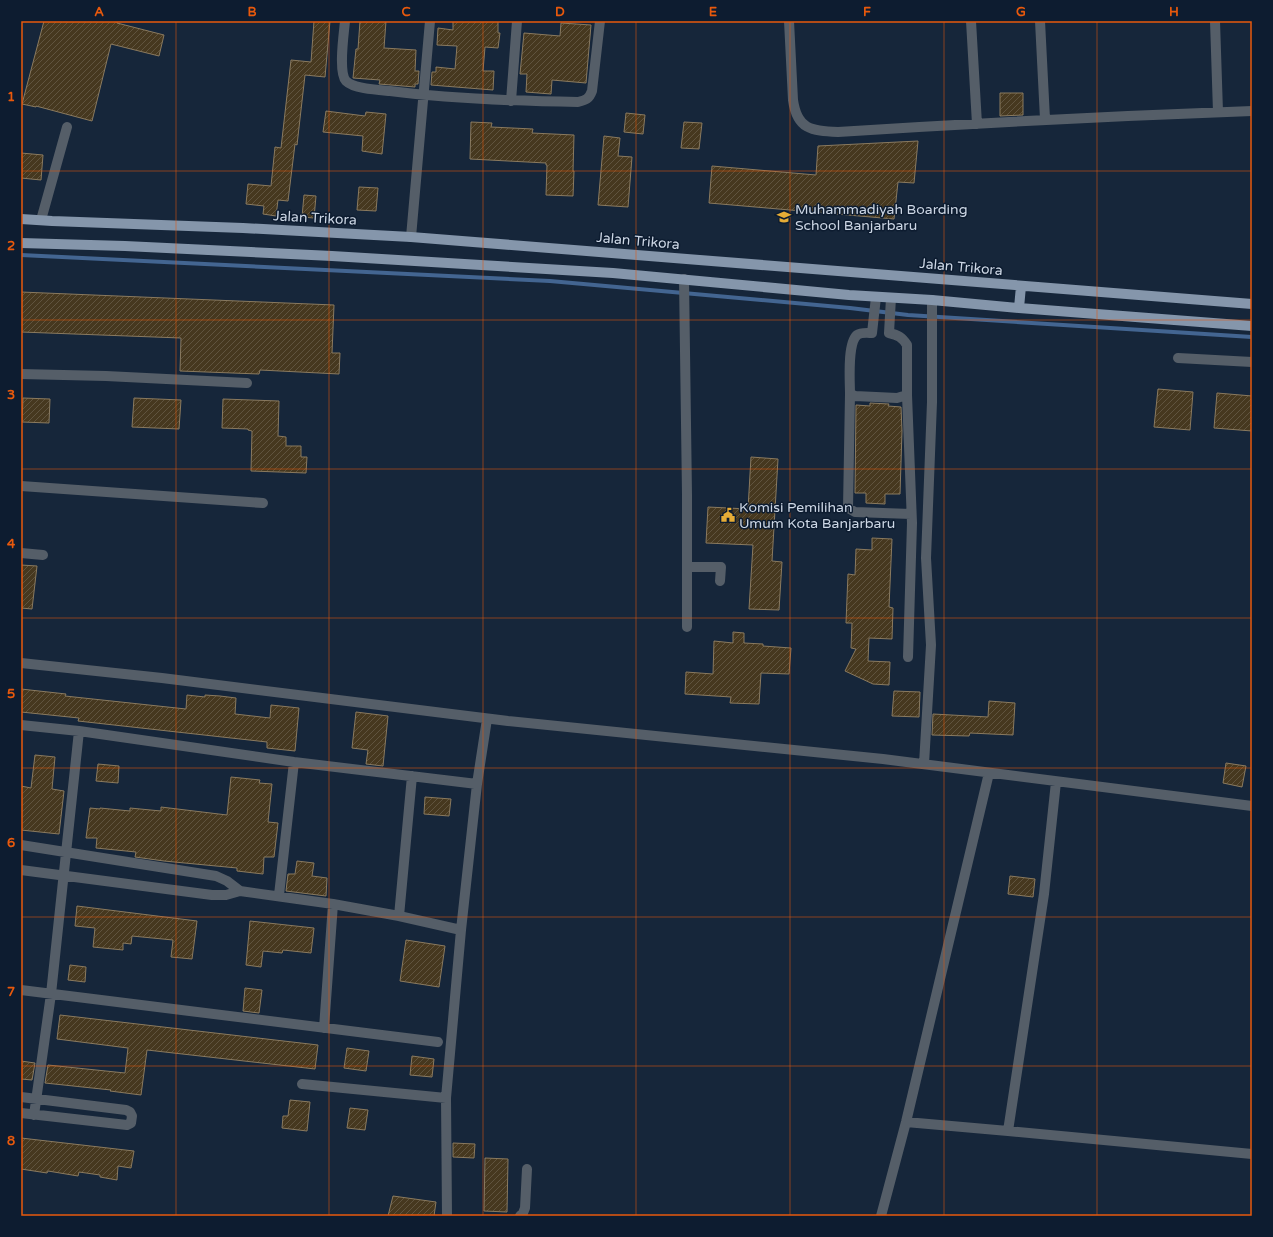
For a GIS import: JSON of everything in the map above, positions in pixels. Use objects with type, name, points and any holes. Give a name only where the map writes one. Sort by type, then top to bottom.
[{"type":"main road","name":"Jalan Trikora","points":[[21,219],[244,228],[411,237],[1252,304]]},
{"type":"main road","points":[[21,243],[125,246],[332,256],[613,273],[684,281],[876,297],[932,300],[1252,326]]},
{"type":"main road","points":[[1019,308],[1021,286]]},
{"type":"street","points":[[345,21],[342,60],[343,76],[352,84],[367,88],[424,96],[511,101],[578,102],[586,100],[592,91],[600,21]]},
{"type":"street","points":[[411,237],[430,21]]},
{"type":"street","points":[[511,101],[517,21]]},
{"type":"street","points":[[789,21],[794,111],[798,120],[804,125],[818,131],[838,132],[1045,119],[1252,111]]},
{"type":"street","points":[[971,21],[977,124]]},
{"type":"street","points":[[1040,21],[1045,119]]},
{"type":"street","points":[[1215,21],[1218,112]]},
{"type":"street","points":[[42,220],[67,127]]},
{"type":"street","points":[[684,281],[687,627]]},
{"type":"street","points":[[872,332],[876,297]]},
{"type":"street","points":[[889,333],[891,298]]},
{"type":"street","points":[[924,764],[931,645],[926,558],[932,402],[932,300]]},
{"type":"street","points":[[908,657],[911,514],[907,345],[898,335],[872,332],[859,334],[852,345],[848,508],[855,512],[911,514]]},
{"type":"street","points":[[1178,358],[1252,362]]},
{"type":"street","points":[[21,374],[106,376],[247,383]]},
{"type":"street","points":[[850,394],[854,396],[897,398],[907,395]]},
{"type":"street","points":[[21,486],[263,503]]},
{"type":"street","points":[[21,553],[43,555]]},
{"type":"street","points":[[687,567],[721,568],[720,581]]},
{"type":"street","points":[[21,663],[162,678],[487,719],[924,764],[1252,806]]},
{"type":"street","points":[[447,1216],[446,1098],[461,930],[477,784],[487,719]]},
{"type":"street","points":[[21,724],[294,762],[477,784]]},
{"type":"street","points":[[34,1115],[51,994],[79,731]]},
{"type":"street","points":[[280,895],[294,762]]},
{"type":"street","points":[[881,1216],[906,1122],[989,773]]},
{"type":"street","points":[[399,916],[412,776]]},
{"type":"street","points":[[1008,1131],[1044,894],[1056,782]]},
{"type":"street","points":[[21,845],[216,876],[227,881],[240,890]]},
{"type":"street","points":[[21,870],[212,895],[226,895],[240,890],[280,895],[399,916],[461,930]]},
{"type":"street","points":[[324,1028],[333,904]]},
{"type":"street","points":[[21,990],[438,1042]]},
{"type":"street","points":[[302,1084],[446,1098]]},
{"type":"street","points":[[21,1098],[126,1110],[131,1114],[132,1122],[127,1125],[21,1113]]},
{"type":"street","points":[[906,1122],[1252,1154]]},
{"type":"street","points":[[520,1216],[525,1208],[527,1169]]},
{"type":"building","points":[[44,21],[117,21],[117,23],[164,35],[159,56],[111,44],[92,121],[36,106],[22,104]]},
{"type":"building","points":[[314,21],[330,21],[325,77],[305,75],[297,145],[295,144],[288,201],[278,200],[276,216],[263,214],[264,206],[246,204],[248,184],[271,186],[275,147],[281,148],[291,60],[311,62]]},
{"type":"building","points":[[360,21],[386,21],[384,48],[416,50],[415,71],[419,71],[418,84],[415,84],[415,87],[379,84],[380,80],[353,78],[356,49],[358,49]]},
{"type":"building","points":[[453,21],[498,21],[498,33],[500,33],[498,48],[485,47],[483,71],[494,71],[493,90],[431,85],[432,72],[436,72],[436,67],[455,69],[457,46],[437,45],[438,28],[453,30]]},
{"type":"building","points":[[561,23],[591,25],[586,83],[552,80],[551,94],[526,92],[527,74],[520,74],[524,33],[560,36]]},
{"type":"building","points":[[1000,93],[1023,93],[1023,115],[1000,116]]},
{"type":"building","points":[[326,111],[365,116],[366,112],[386,114],[382,154],[362,151],[363,136],[323,132]]},
{"type":"building","points":[[626,113],[645,115],[643,134],[624,132]]},
{"type":"building","points":[[471,122],[492,123],[491,127],[533,129],[532,133],[574,135],[573,196],[546,195],[546,163],[470,159]]},
{"type":"building","points":[[684,122],[702,123],[699,149],[681,148]]},
{"type":"building","points":[[604,136],[620,138],[618,156],[632,157],[628,207],[598,205]]},
{"type":"building","points":[[918,141],[914,183],[898,182],[894,219],[709,203],[712,166],[816,175],[818,146]]},
{"type":"building","points":[[21,153],[43,155],[41,180],[21,178]]},
{"type":"building","points":[[359,187],[378,188],[376,211],[357,210]]},
{"type":"building","points":[[304,195],[316,196],[314,218],[302,217]]},
{"type":"building","points":[[21,292],[334,305],[332,353],[340,353],[339,374],[260,370],[259,374],[180,371],[181,338],[21,332]]},
{"type":"building","points":[[1158,389],[1193,392],[1190,430],[1154,427]]},
{"type":"building","points":[[1217,393],[1252,396],[1252,431],[1214,428]]},
{"type":"building","points":[[23,398],[50,399],[49,423],[22,422]]},
{"type":"building","points":[[134,398],[181,400],[179,429],[132,427]]},
{"type":"building","points":[[223,399],[279,401],[278,436],[286,437],[286,446],[301,446],[301,457],[307,457],[306,473],[251,471],[252,431],[248,429],[222,428]]},
{"type":"building","points":[[870,403],[889,404],[888,406],[901,407],[902,431],[900,494],[885,494],[885,504],[866,503],[866,493],[855,493],[856,405],[870,406]]},
{"type":"building","points":[[751,457],[778,459],[772,561],[782,562],[779,610],[749,609],[753,545],[706,543],[708,507],[748,509]]},
{"type":"building","points":[[872,538],[892,539],[889,607],[893,608],[892,639],[869,638],[868,661],[890,662],[889,685],[873,684],[845,671],[856,649],[851,648],[852,623],[846,623],[848,574],[855,575],[856,549],[872,550]]},
{"type":"building","points":[[21,565],[37,566],[32,609],[21,608]]},
{"type":"building","points":[[733,632],[744,633],[744,643],[791,648],[789,674],[761,673],[759,704],[730,703],[731,697],[685,694],[686,672],[713,674],[714,641],[733,643]]},
{"type":"building","points":[[21,689],[66,694],[65,696],[186,709],[187,695],[205,697],[205,695],[220,696],[236,698],[235,714],[270,718],[271,705],[299,708],[295,751],[267,748],[267,742],[78,721],[79,718],[21,712]]},
{"type":"building","points":[[894,691],[920,692],[919,717],[892,716]]},
{"type":"building","points":[[989,701],[1015,703],[1013,735],[970,733],[969,736],[932,735],[933,714],[988,717]]},
{"type":"building","points":[[356,712],[388,716],[383,766],[366,764],[368,750],[352,748]]},
{"type":"building","points":[[35,755],[55,757],[52,789],[64,791],[59,834],[21,830],[21,786],[31,788]]},
{"type":"building","points":[[1226,763],[1246,766],[1242,787],[1223,783]]},
{"type":"building","points":[[98,764],[119,766],[118,783],[96,781]]},
{"type":"building","points":[[231,777],[260,780],[259,783],[272,784],[268,822],[278,823],[274,857],[264,857],[263,874],[237,871],[237,868],[135,857],[136,852],[96,848],[97,838],[86,838],[90,808],[130,811],[130,808],[161,811],[161,807],[227,815]]},
{"type":"building","points":[[425,797],[451,799],[449,816],[424,814]]},
{"type":"building","points":[[297,861],[314,863],[312,876],[327,878],[326,896],[286,891],[288,874],[295,874]]},
{"type":"building","points":[[1010,876],[1035,879],[1033,897],[1008,894]]},
{"type":"building","points":[[77,906],[197,921],[192,959],[171,957],[173,940],[132,936],[131,944],[123,943],[123,950],[93,947],[95,928],[75,926]]},
{"type":"building","points":[[250,921],[314,928],[311,953],[283,950],[282,953],[263,951],[261,967],[246,965]]},
{"type":"building","points":[[406,940],[445,946],[439,987],[400,981]]},
{"type":"building","points":[[70,965],[86,967],[85,982],[68,980]]},
{"type":"building","points":[[245,988],[262,990],[259,1013],[243,1011]]},
{"type":"building","points":[[60,1015],[318,1045],[315,1069],[147,1050],[141,1095],[110,1091],[111,1090],[45,1083],[48,1065],[125,1073],[128,1048],[57,1039]]},
{"type":"building","points":[[347,1048],[369,1051],[366,1071],[344,1068]]},
{"type":"building","points":[[412,1056],[434,1059],[432,1077],[410,1075]]},
{"type":"building","points":[[21,1061],[35,1063],[32,1080],[21,1079]]},
{"type":"building","points":[[290,1100],[310,1102],[307,1131],[282,1128],[283,1116],[288,1116]]},
{"type":"building","points":[[350,1108],[368,1110],[365,1130],[347,1128]]},
{"type":"building","points":[[21,1138],[134,1151],[131,1168],[118,1166],[117,1180],[100,1177],[100,1175],[79,1172],[78,1176],[48,1171],[47,1173],[21,1169]]},
{"type":"building","points":[[453,1143],[475,1144],[474,1158],[453,1157]]},
{"type":"building","points":[[485,1158],[508,1159],[507,1212],[484,1211]]},
{"type":"building","points":[[393,1196],[436,1202],[434,1216],[388,1216]]},
{"type":"waterway","points":[[21,255],[550,281],[850,308],[908,315],[1252,337]]},
{"type":"place","name":"Muhammadiyah Boarding School Banjarbaru","points":[[784,217]]},
{"type":"place","name":"Komisi Pemilihan Umum Kota Banjarbaru","points":[[728,515]]}]
